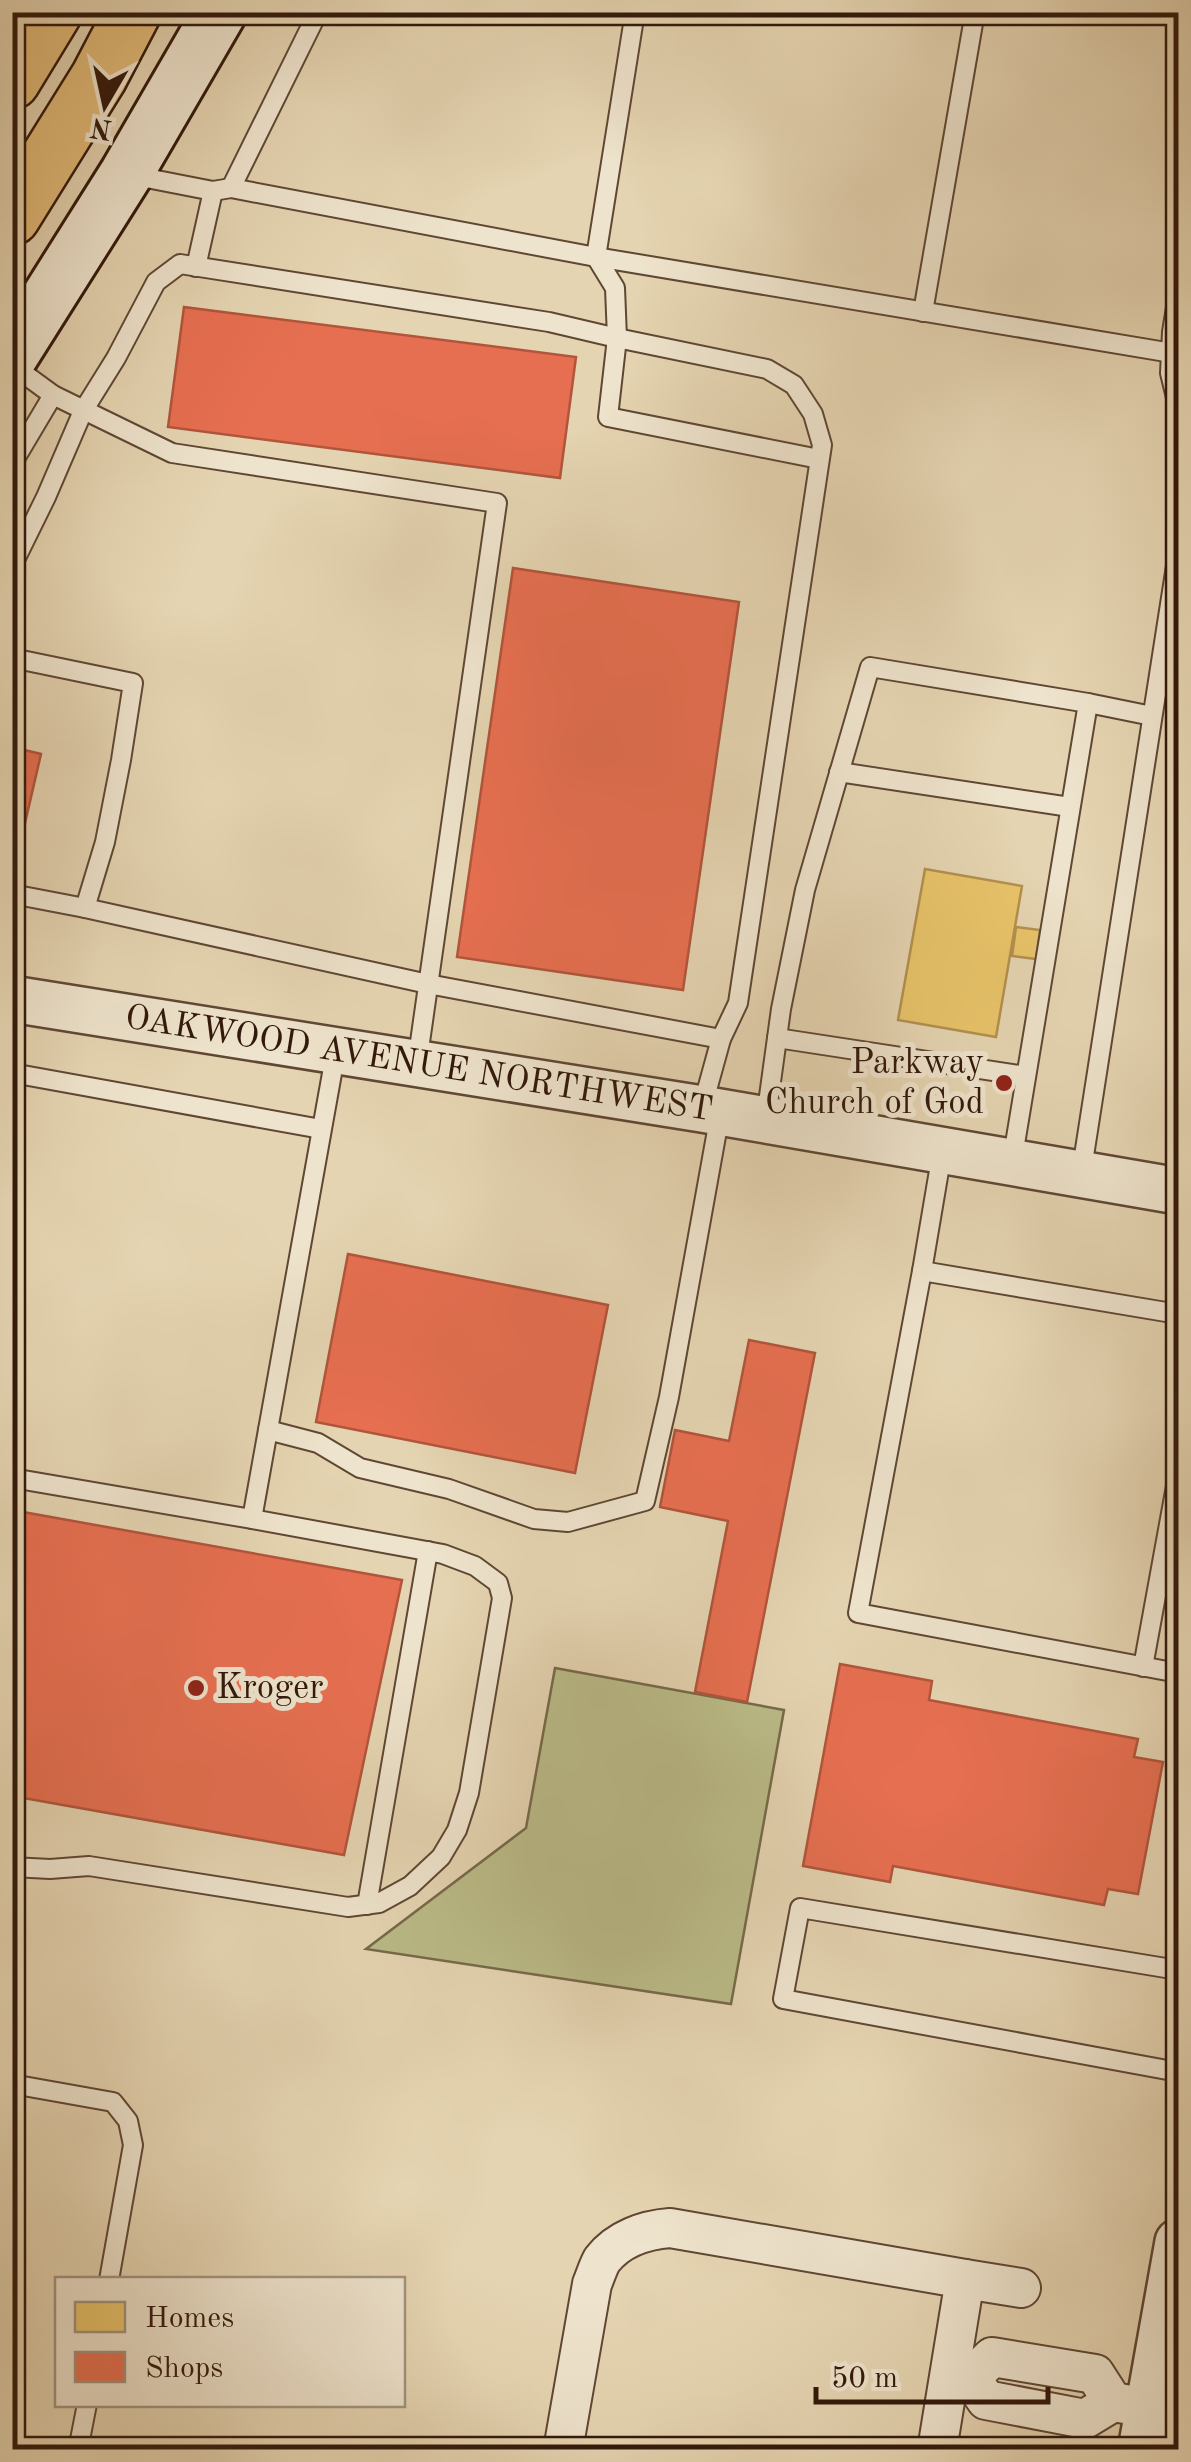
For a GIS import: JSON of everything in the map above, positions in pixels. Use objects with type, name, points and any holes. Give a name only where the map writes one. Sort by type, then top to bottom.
[{"type":"highway","points":[[12,81],[54,12]]},
{"type":"highway","points":[[12,217],[99,76],[133,12]]},
{"type":"main road","points":[[12,356],[126,174],[220,12]]},
{"type":"street","name":"OAKWOOD AVENUE NORTHWEST","points":[[12,999],[711,1110],[1178,1192]]},
{"type":"street","points":[[564,2450],[592,2284],[602,2261],[622,2243],[647,2230],[670,2228],[1021,2288]]},
{"type":"street","points":[[1134,2420],[1177,2259]]},
{"type":"street","points":[[937,2450],[961,2376],[965,2279]]},
{"type":"street","points":[[961,2376],[992,2357],[1094,2374],[1134,2420]]},
{"type":"lane","points":[[196,267],[222,190],[318,12]]},
{"type":"lane","points":[[634,12],[596,257],[615,288],[617,338],[608,417],[819,459]]},
{"type":"lane","points":[[923,312],[975,12]]},
{"type":"lane","points":[[126,174],[1175,353]]},
{"type":"lane","points":[[12,566],[83,411],[156,282],[180,264],[549,322],[766,369],[794,385],[813,414],[822,446],[738,1003],[721,1039],[669,1397],[645,1501],[568,1522],[534,1519],[449,1489],[360,1468],[318,1444],[268,1430]]},
{"type":"lane","points":[[1178,296],[1170,373],[1178,406]]},
{"type":"lane","points":[[12,365],[53,395],[172,453],[498,503],[417,1063]]},
{"type":"lane","points":[[12,464],[53,395]]},
{"type":"lane","points":[[1082,1174],[1176,566],[1178,494]]},
{"type":"lane","points":[[12,658],[132,683],[105,842],[85,908]]},
{"type":"lane","points":[[765,1120],[805,890],[870,667],[1152,716]]},
{"type":"lane","points":[[1012,1162],[1088,703]]},
{"type":"lane","points":[[840,772],[1070,807]]},
{"type":"lane","points":[[12,894],[428,984],[721,1039]]},
{"type":"lane","points":[[777,1038],[1026,1076]]},
{"type":"lane","points":[[252,1519],[336,1050]]},
{"type":"lane","points":[[12,1073],[322,1130]]},
{"type":"lane","points":[[943,1150],[858,1613],[1178,1673]]},
{"type":"lane","points":[[922,1271],[1178,1314]]},
{"type":"lane","points":[[1143,1666],[1178,1475]]},
{"type":"lane","points":[[12,1478],[428,1551],[475,1566],[498,1583],[502,1598],[469,1793],[457,1830],[441,1857],[410,1886],[379,1904],[348,1907],[89,1866],[12,1867]]},
{"type":"lane","points":[[367,1905],[428,1551]]},
{"type":"lane","points":[[1178,1970],[800,1908],[783,1999],[1178,2072]]},
{"type":"lane","points":[[12,2084],[113,2102],[128,2121],[134,2144],[110,2277]]},
{"type":"lane","points":[[78,2450],[85,2407]]},
{"type":"green space","points":[[555,1668],[784,1710],[731,2004],[366,1949],[526,1828]]},
{"type":"building: Homes","points":[[925,869],[1022,886],[996,1037],[898,1020]]},
{"type":"building: Homes","points":[[1016,927],[1040,930],[1036,959],[1012,956]]},
{"type":"building: Shops","points":[[184,307],[576,357],[560,478],[168,427]]},
{"type":"building: Shops","points":[[513,568],[739,602],[683,990],[457,957]]},
{"type":"building: Shops","points":[[12,747],[41,754],[19,849],[12,847]]},
{"type":"building: Shops","points":[[348,1254],[608,1305],[575,1473],[316,1422]]},
{"type":"building: Shops","points":[[749,1340],[815,1353],[747,1702],[695,1692],[728,1521],[660,1507],[675,1430],[729,1441]]},
{"type":"building: Shops","name":"Kroger","points":[[12,1510],[402,1580],[344,1855],[12,1796]]},
{"type":"building: Shops","points":[[840,1664],[932,1681],[929,1700],[1138,1739],[1134,1757],[1163,1762],[1138,1894],[1108,1889],[1104,1905],[893,1866],[890,1882],[803,1866]]},
{"type":"place","name":"Parkway Church of God","points":[[1004,1083]]},
{"type":"place","name":"Kroger","points":[[196,1688]]}]
